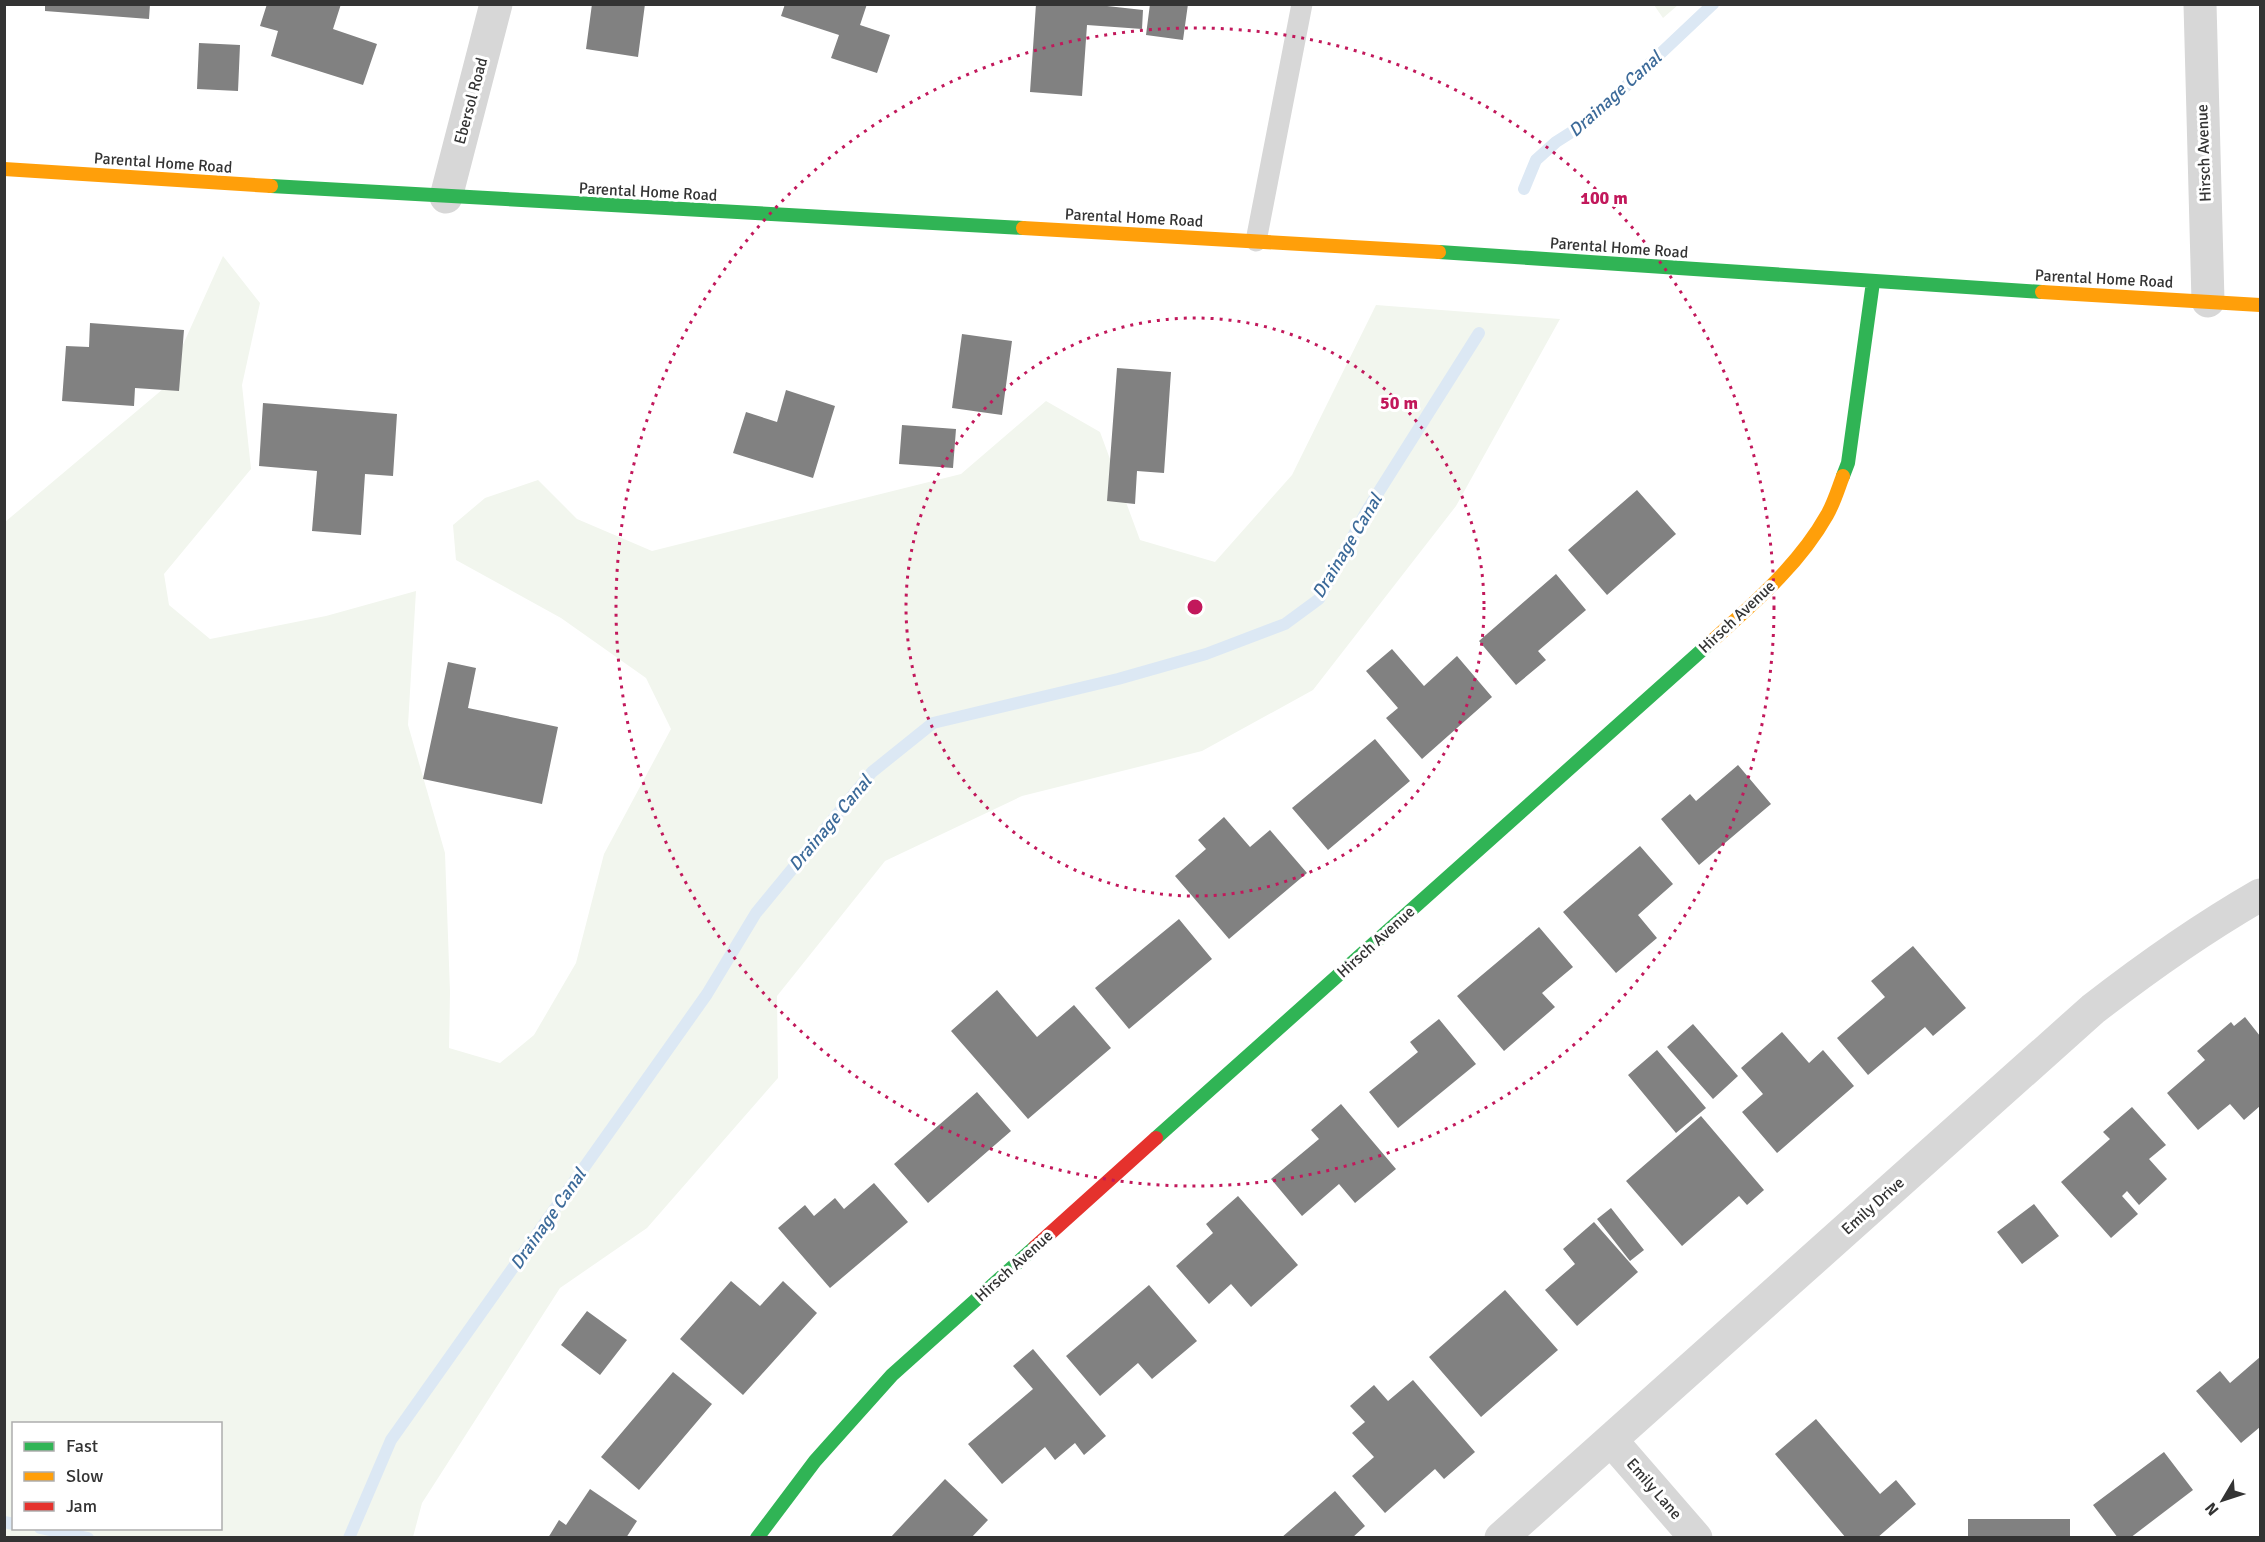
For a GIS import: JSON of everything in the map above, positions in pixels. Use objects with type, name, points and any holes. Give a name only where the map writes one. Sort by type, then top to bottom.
[{"type":"street","name":"Ebersol Road","points":[[446,197],[496,4]]},
{"type":"street","name":"Hirsch Avenue","points":[[2200,4],[2208,301]]},
{"type":"street","name":"Parental Home Road","points":[[4,169],[446,197],[1256,242],[2260,305]]},
{"type":"street","name":"Hirsch Avenue","points":[[757,1538],[815,1461],[892,1375],[1764,594],[1827,515],[1848,463],[1874,282]]},
{"type":"street","name":"Emily Drive","points":[[1501,1538],[2093,1009],[2153,961],[2210,923],[2260,895]]},
{"type":"street","name":"Emily Lane","points":[[1611,1440],[1696,1538]]},
{"type":"lane","points":[[1256,242],[1302,4]]},
{"type":"shaded area","points":[[1654,5],[1678,5],[1663,18]]},
{"type":"shaded area","points":[[223,256],[260,303],[242,385],[251,469],[164,574],[169,605],[210,639],[326,616],[416,591],[408,725],[445,853],[450,992],[449,1048],[500,1063],[534,1035],[576,963],[604,854],[671,729],[646,678],[561,618],[456,560],[453,525],[485,498],[538,480],[577,519],[652,551],[961,474],[1046,401],[1100,432],[1140,540],[1215,562],[1292,475],[1376,305],[1560,319],[1456,506],[1313,690],[1202,751],[1022,796],[885,861],[777,996],[778,1078],[647,1228],[560,1288],[422,1503],[413,1537],[5,1538],[5,522],[163,389]]},
{"type":"building","points":[[45,4],[150,4],[149,19],[45,11]]},
{"type":"building","points":[[267,4],[341,4],[333,29],[377,44],[363,85],[271,56],[278,31],[260,26]]},
{"type":"building","points":[[592,4],[645,4],[638,57],[586,49]]},
{"type":"building","points":[[785,4],[867,4],[860,25],[890,35],[877,73],[831,58],[839,35],[781,16]]},
{"type":"building","points":[[1036,4],[1089,4],[1143,10],[1142,29],[1087,25],[1082,96],[1030,92]]},
{"type":"building","points":[[1150,4],[1188,4],[1183,40],[1146,35]]},
{"type":"building","points":[[199,43],[240,45],[238,91],[197,89]]},
{"type":"building","points":[[90,323],[184,330],[179,391],[135,388],[134,406],[62,401],[66,346],[89,347]]},
{"type":"building","points":[[962,334],[1012,341],[1002,415],[952,408]]},
{"type":"building","points":[[1117,368],[1171,372],[1164,473],[1137,471],[1135,504],[1107,501]]},
{"type":"building","points":[[786,390],[835,406],[813,478],[733,453],[746,412],[777,422]]},
{"type":"building","points":[[263,403],[397,414],[393,476],[365,474],[361,535],[312,531],[317,471],[259,466]]},
{"type":"building","points":[[902,425],[956,429],[953,468],[899,464]]},
{"type":"building","points":[[1637,490],[1676,534],[1607,595],[1568,550]]},
{"type":"building","points":[[1556,574],[1586,610],[1538,651],[1546,660],[1516,685],[1479,641]]},
{"type":"building","points":[[1392,649],[1424,686],[1457,656],[1492,697],[1422,759],[1386,718],[1398,708],[1366,671]]},
{"type":"building","points":[[448,662],[476,668],[468,708],[558,727],[542,804],[423,779]]},
{"type":"building","points":[[1375,739],[1410,781],[1328,850],[1292,808]]},
{"type":"building","points":[[1738,765],[1771,804],[1699,865],[1661,819],[1690,794],[1696,801]]},
{"type":"building","points":[[1224,817],[1250,847],[1270,830],[1307,873],[1229,939],[1175,876],[1206,849],[1198,840]]},
{"type":"building","points":[[1640,846],[1673,884],[1638,915],[1657,938],[1616,973],[1563,912]]},
{"type":"building","points":[[1179,919],[1212,959],[1129,1029],[1095,988]]},
{"type":"building","points":[[1539,927],[1573,967],[1542,993],[1555,1007],[1504,1051],[1457,996]]},
{"type":"building","points":[[1913,946],[1966,1008],[1933,1036],[1925,1027],[1868,1075],[1837,1038],[1885,997],[1871,981]]},
{"type":"building","points":[[997,990],[1037,1037],[1074,1005],[1111,1048],[1028,1119],[951,1031]]},
{"type":"building","points":[[2245,1017],[2260,1036],[2260,1106],[2244,1120],[2230,1104],[2198,1130],[2167,1093],[2205,1060],[2197,1051],[2231,1022],[2234,1026]]},
{"type":"building","points":[[1439,1019],[1476,1064],[1398,1128],[1369,1092],[1418,1052],[1410,1042]]},
{"type":"building","points":[[1693,1024],[1738,1076],[1713,1099],[1667,1047]]},
{"type":"building","points":[[1782,1032],[1809,1063],[1823,1050],[1854,1086],[1777,1153],[1742,1112],[1763,1094],[1741,1068]]},
{"type":"building","points":[[1657,1050],[1706,1108],[1676,1133],[1628,1075]]},
{"type":"building","points":[[977,1092],[1011,1131],[928,1203],[894,1164]]},
{"type":"building","points":[[1341,1104],[1396,1169],[1355,1203],[1339,1184],[1302,1216],[1271,1179],[1319,1139],[1311,1130]]},
{"type":"building","points":[[2132,1107],[2166,1145],[2149,1159],[2167,1179],[2139,1205],[2127,1191],[2122,1196],[2138,1214],[2111,1238],[2061,1182],[2110,1139],[2103,1132]]},
{"type":"building","points":[[1701,1116],[1764,1190],[1747,1205],[1739,1196],[1682,1246],[1626,1181]]},
{"type":"building","points":[[874,1183],[908,1222],[830,1288],[778,1228],[805,1205],[814,1216],[835,1198],[844,1209]]},
{"type":"building","points":[[1238,1196],[1298,1265],[1251,1307],[1231,1284],[1209,1304],[1176,1266],[1213,1233],[1206,1224]]},
{"type":"building","points":[[2034,1204],[2059,1236],[2022,1264],[1997,1232]]},
{"type":"building","points":[[1611,1208],[1644,1250],[1630,1261],[1597,1219]]},
{"type":"building","points":[[1594,1222],[1638,1272],[1577,1326],[1545,1290],[1575,1264],[1563,1249]]},
{"type":"building","points":[[731,1281],[760,1306],[783,1281],[817,1313],[743,1395],[680,1339]]},
{"type":"building","points":[[1149,1285],[1197,1341],[1152,1379],[1138,1363],[1100,1396],[1066,1356]]},
{"type":"building","points":[[1505,1290],[1558,1350],[1481,1417],[1429,1357]]},
{"type":"building","points":[[587,1311],[627,1340],[600,1375],[561,1345]]},
{"type":"building","points":[[1033,1349],[1106,1436],[1084,1455],[1075,1443],[1055,1460],[1045,1447],[1002,1484],[968,1444],[1033,1389],[1013,1366]]},
{"type":"building","points":[[2260,1357],[2260,1427],[2241,1443],[2196,1391],[2220,1371],[2230,1383]]},
{"type":"building","points":[[673,1372],[712,1404],[639,1490],[601,1457]]},
{"type":"building","points":[[1413,1380],[1475,1452],[1444,1479],[1435,1469],[1385,1513],[1352,1476],[1374,1457],[1352,1433],[1365,1422],[1350,1406],[1374,1385],[1388,1401]]},
{"type":"building","points":[[1816,1419],[1880,1494],[1896,1480],[1916,1504],[1877,1538],[1846,1538],[1775,1454]]},
{"type":"building","points":[[2164,1452],[2193,1490],[2130,1538],[2118,1538],[2093,1505]]},
{"type":"building","points":[[945,1479],[988,1520],[971,1538],[890,1538]]},
{"type":"building","points":[[590,1489],[637,1521],[626,1538],[548,1538],[559,1520],[566,1525]]},
{"type":"building","points":[[1335,1491],[1365,1526],[1352,1538],[1281,1538]]},
{"type":"building","points":[[1968,1519],[2070,1519],[2070,1538],[1968,1538]]},
{"type":"waterway","name":"Drainage Canal","points":[[1524,189],[1536,160],[1556,142],[1589,121],[1713,4]]},
{"type":"waterway","name":"Drainage Canal","points":[[349,1538],[391,1440],[707,994],[756,913],[872,772],[933,723],[1118,679],[1206,654],[1285,624],[1319,599],[1366,512],[1479,333]]},
{"type":"waterway","points":[[4,1522],[12,1524]]},
{"type":"waterway","points":[[50,1530],[88,1538]]},
{"type":"traffic: fast","points":[[271,186],[1023,228]]},
{"type":"traffic: fast","points":[[1439,252],[2042,292]]},
{"type":"traffic: fast","points":[[1843,476],[1848,463],[1873,282]]},
{"type":"traffic: fast","points":[[1156,1138],[1711,642]]},
{"type":"traffic: fast","points":[[757,1538],[815,1461],[892,1375],[1035,1247]]},
{"type":"traffic: slow","points":[[4,169],[271,186]]},
{"type":"traffic: slow","points":[[1023,228],[1439,252]]},
{"type":"traffic: slow","points":[[2042,292],[2260,305]]},
{"type":"traffic: slow","points":[[1711,642],[1774,583],[1803,551],[1834,501],[1843,476]]},
{"type":"traffic: jam","points":[[1035,1247],[1156,1138]]}]
